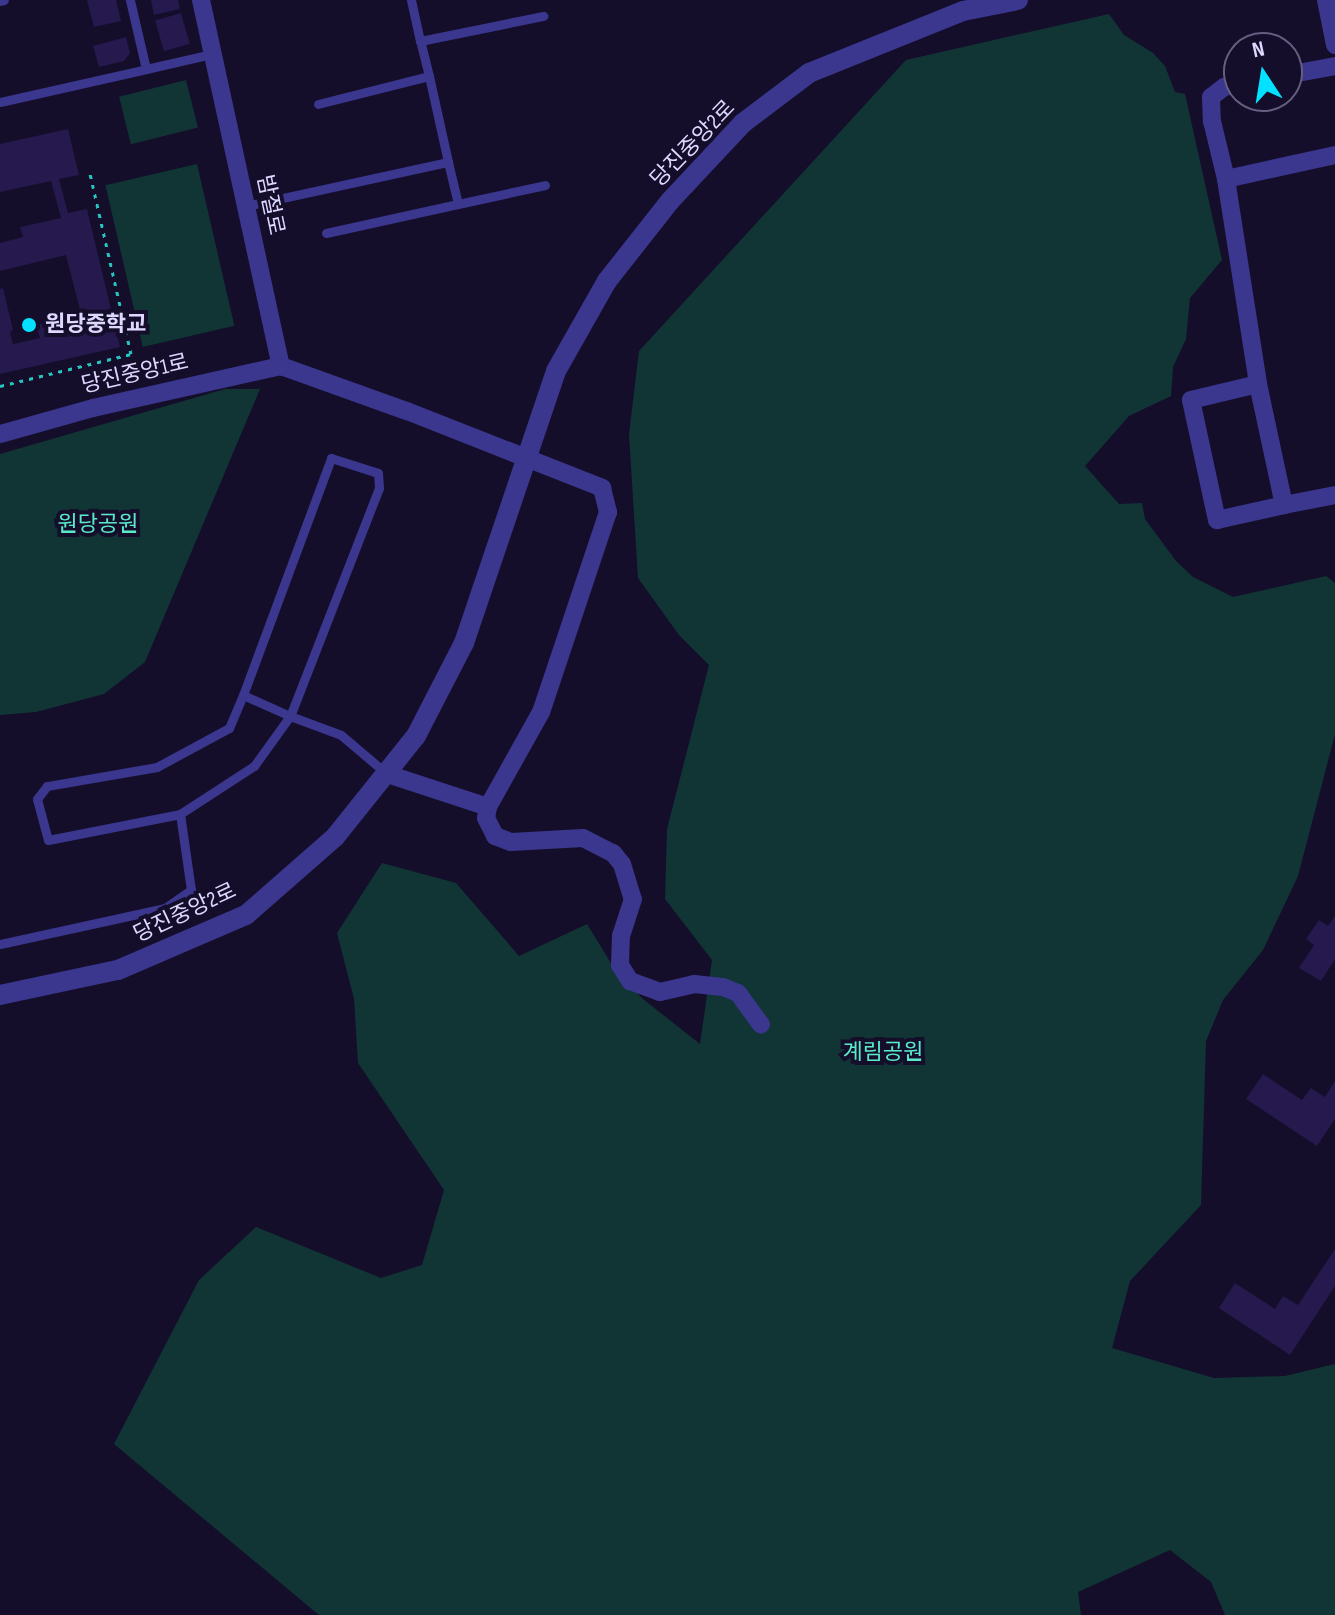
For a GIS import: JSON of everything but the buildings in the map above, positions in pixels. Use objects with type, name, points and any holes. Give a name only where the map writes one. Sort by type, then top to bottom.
[{"type":"street","name":"밤절로","points":[[201,0],[281,366]]},
{"type":"street","name":"당진중앙2로","points":[[0,995],[118,970],[246,915],[335,837],[416,736],[464,643],[556,371],[607,281],[670,201],[743,123],[809,73],[962,6],[1018,0]]},
{"type":"street","points":[[1326,0],[1335,45]]},
{"type":"street","points":[[1303,72],[1335,66]]},
{"type":"street","points":[[1223,88],[1211,97],[1212,121],[1226,179],[1258,384],[1284,505]]},
{"type":"street","points":[[1226,179],[1335,155]]},
{"type":"street","points":[[281,366],[407,411],[602,488],[608,512],[541,712],[488,807],[486,818],[495,836],[511,842],[583,838],[613,853],[622,864],[633,899],[621,935],[620,965],[630,981],[660,992],[694,984],[723,987],[738,993],[761,1025]]},
{"type":"street","name":"당진중앙1로","points":[[0,434],[93,408],[281,366]]},
{"type":"street","points":[[1258,384],[1191,400],[1217,520],[1335,495]]},
{"type":"street","points":[[387,774],[488,807]]},
{"type":"lane","points":[[130,0],[146,69]]},
{"type":"lane","points":[[411,0],[458,204]]},
{"type":"lane","points":[[420,41],[543,16]]},
{"type":"lane","points":[[0,102],[212,54]]},
{"type":"lane","points":[[318,104],[429,76]]},
{"type":"lane","points":[[246,206],[448,162]]},
{"type":"lane","points":[[326,233],[545,185]]},
{"type":"lane","points":[[331,458],[378,473],[379,488],[290,716],[254,766],[180,814],[48,840],[37,799],[47,786],[157,767],[229,728],[331,458]]},
{"type":"lane","points":[[243,695],[341,735],[387,774]]},
{"type":"lane","points":[[0,944],[165,908],[191,890],[180,814]]},
{"type":"path","points":[[0,386],[131,354],[90,173]]},
{"type":"green space","name":"계림공원","points":[[1109,14],[1124,35],[1153,53],[1165,66],[1175,92],[1185,94],[1222,260],[1190,298],[1186,339],[1173,367],[1171,396],[1129,416],[1085,466],[1119,504],[1142,503],[1145,519],[1176,561],[1193,577],[1233,597],[1326,576],[1335,583],[1335,734],[1298,876],[1263,950],[1223,1000],[1206,1041],[1201,1205],[1130,1281],[1112,1348],[1214,1378],[1285,1376],[1335,1364],[1335,1615],[1225,1615],[1211,1582],[1170,1550],[1078,1592],[1081,1615],[319,1615],[114,1444],[199,1280],[256,1227],[381,1278],[422,1265],[444,1190],[358,1063],[354,999],[337,933],[382,863],[456,883],[519,956],[587,924],[617,973],[643,999],[700,1044],[712,960],[665,899],[667,829],[709,665],[679,635],[638,578],[629,434],[639,351],[906,60]]},
{"type":"green space","points":[[186,80],[198,128],[131,144],[119,97]]},
{"type":"green space","points":[[197,164],[234,326],[143,347],[105,185]]},
{"type":"green space","name":"원당공원","points":[[225,389],[260,389],[145,662],[104,694],[36,712],[0,715],[0,454]]},
{"type":"place","name":"원당중학교","points":[[29,325]]}]
